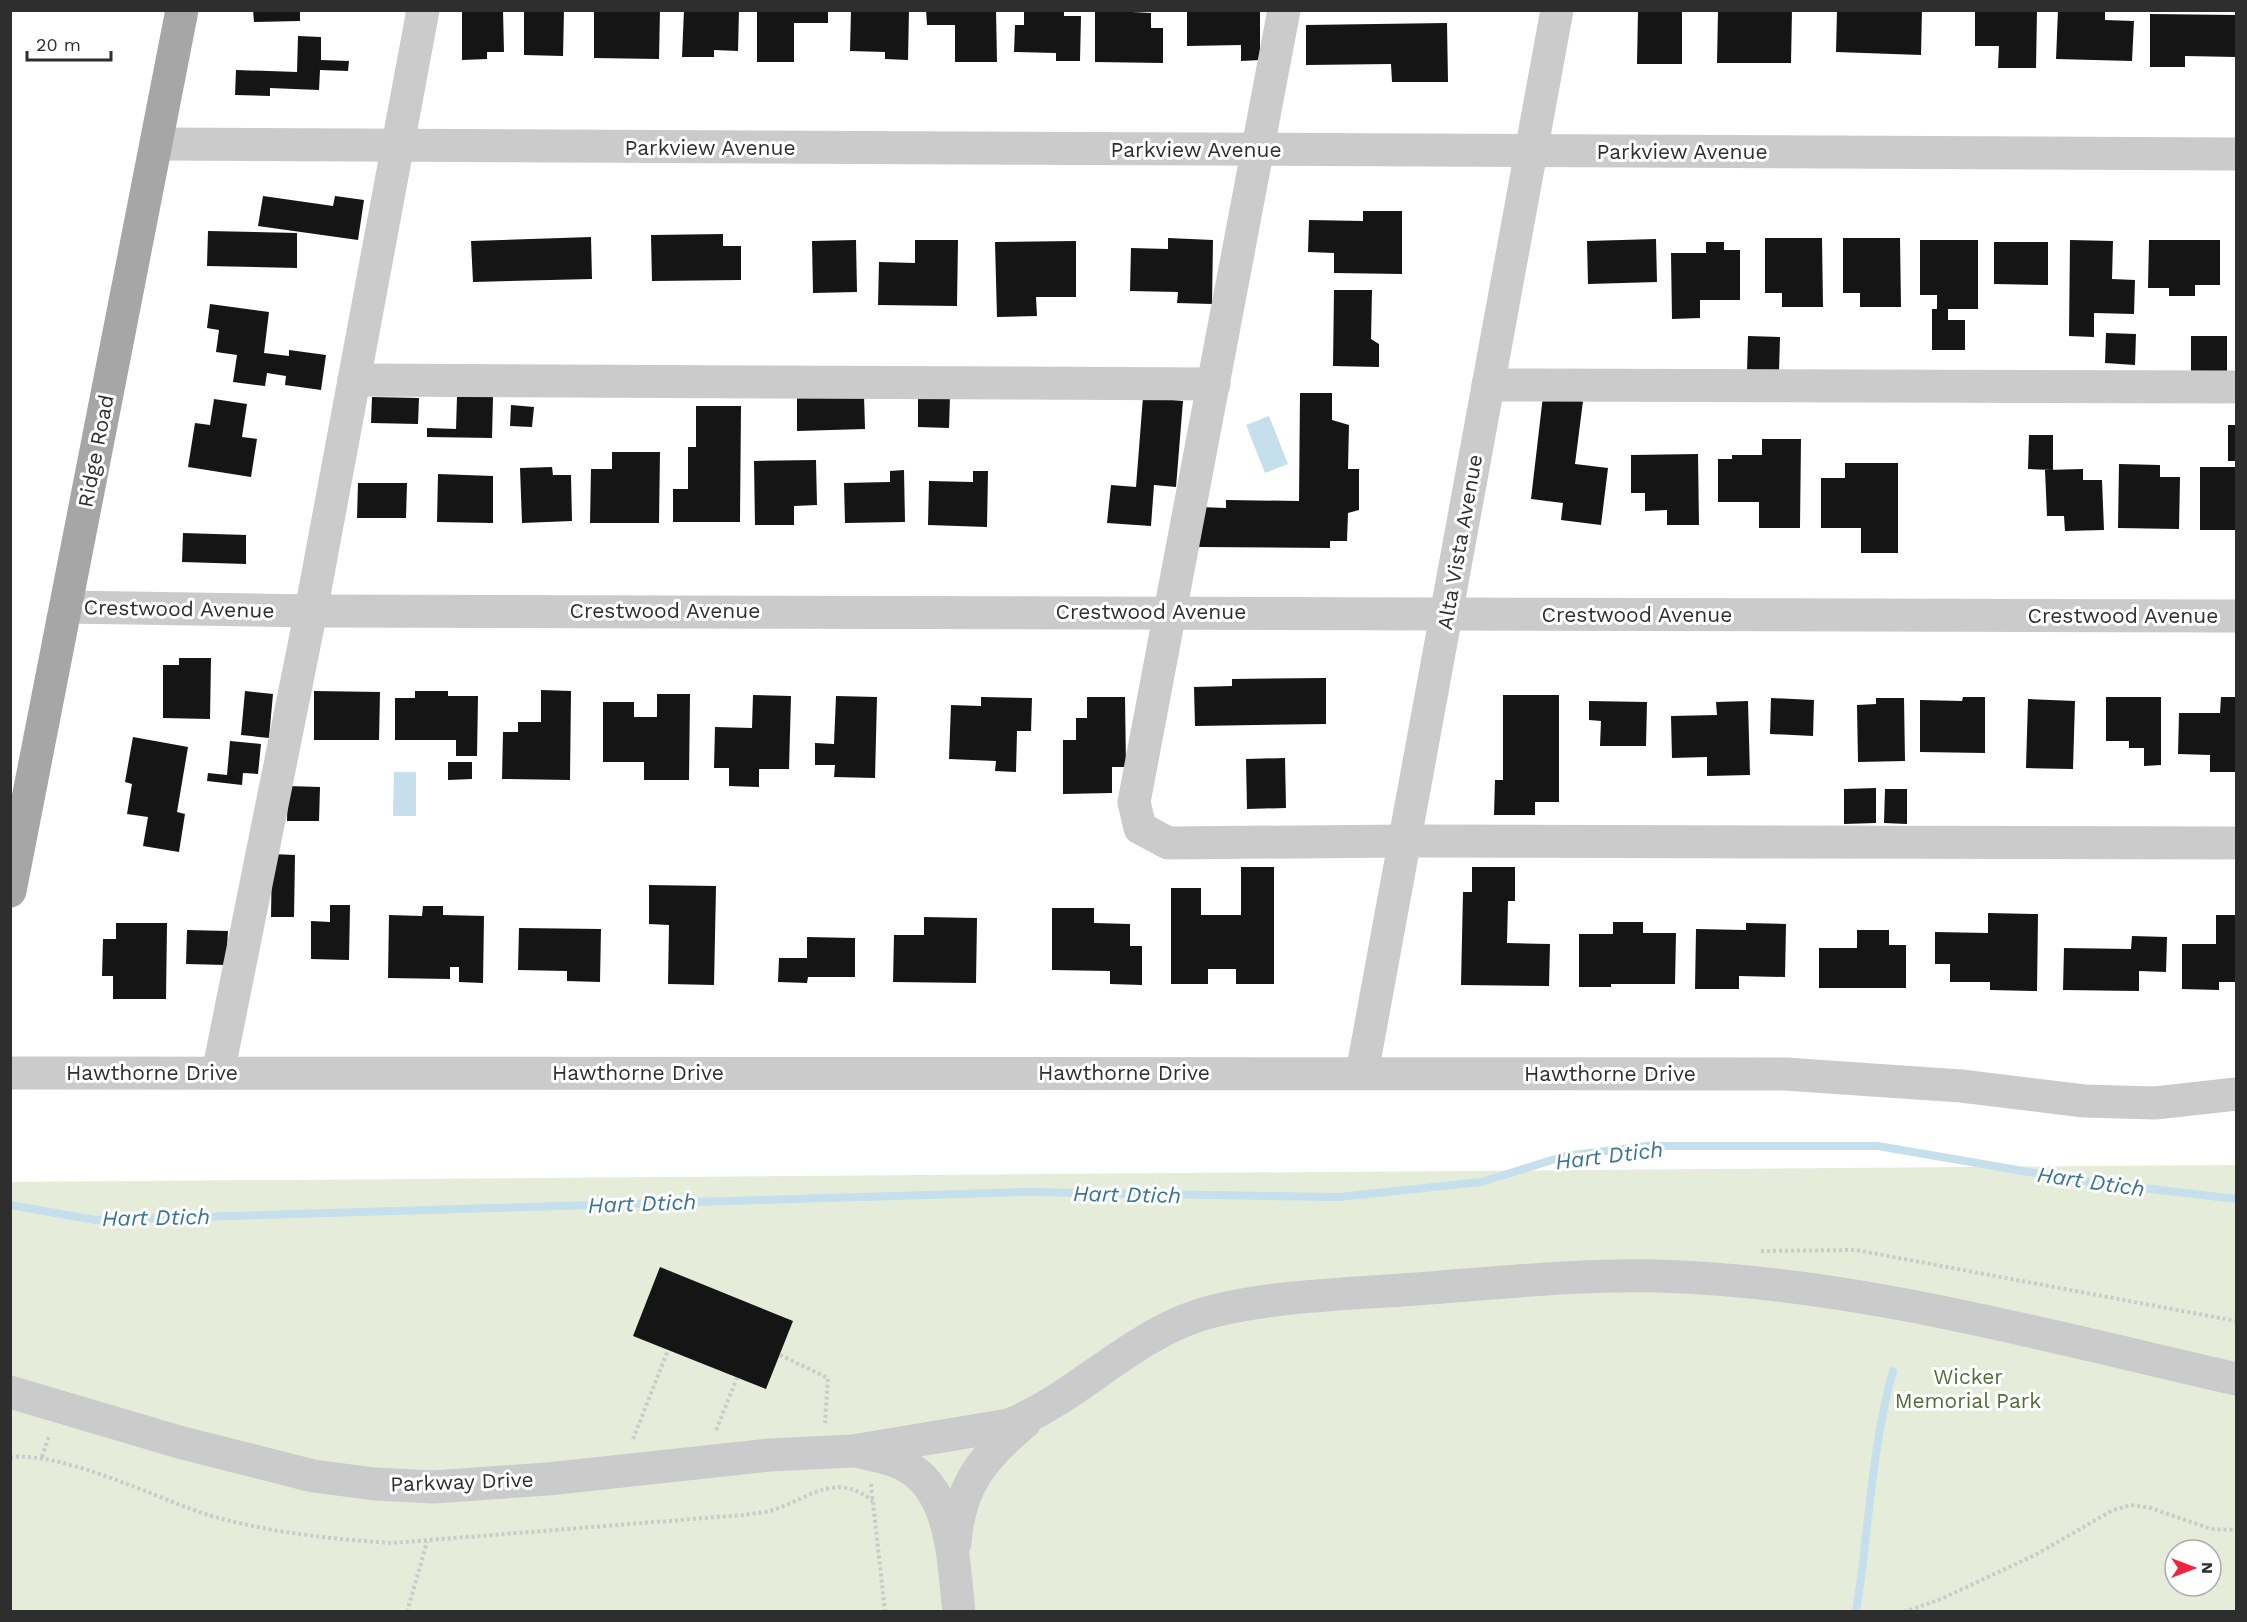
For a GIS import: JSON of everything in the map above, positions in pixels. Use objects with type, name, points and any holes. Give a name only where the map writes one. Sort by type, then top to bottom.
[{"type":"main road","name":"Ridge Road","points":[[10,891],[182,10]]},
{"type":"street","points":[[219,1073],[311,610],[423,10]]},
{"type":"street","points":[[1284,10],[1134,802],[1140,828],[1168,843],[1405,841],[2236,843]]},
{"type":"street","name":"Alta Vista Avenue","points":[[1362,1073],[1557,10]]},
{"type":"street","name":"Parkview Avenue","points":[[156,144],[398,147],[2236,154]]},
{"type":"street","points":[[354,380],[1214,384]]},
{"type":"street","points":[[1488,385],[2236,387]]},
{"type":"street","name":"Crestwood Avenue","points":[[66,607],[1447,615],[2236,616]]},
{"type":"street","name":"Hawthorne Drive","points":[[10,1073],[1785,1074],[1961,1086],[2084,1101],[2156,1103],[2236,1094]]},
{"type":"street","points":[[953,1563],[956,1518],[969,1482],[994,1447],[1033,1415],[1166,1330],[1212,1311],[1299,1298],[1578,1276],[1661,1276],[1764,1284],[1902,1304],[2236,1379]]},
{"type":"street","name":"Parkway Drive","points":[[10,1392],[241,1459],[314,1476],[375,1484],[433,1487],[703,1462],[848,1452],[1009,1425],[1033,1415]]},
{"type":"street","points":[[848,1452],[905,1465],[926,1482],[944,1513],[959,1611]]},
{"type":"path","points":[[1754,1251],[1856,1250],[2236,1321]]},
{"type":"path","points":[[621,1471],[668,1350]]},
{"type":"path","points":[[780,1355],[828,1378],[848,1452],[885,1611]]},
{"type":"path","points":[[703,1462],[737,1378]]},
{"type":"path","points":[[1904,1611],[1941,1599],[2024,1560],[2113,1510],[2131,1505],[2151,1508],[2211,1529],[2236,1530]]},
{"type":"path","points":[[407,1611],[427,1542]]},
{"type":"green space","name":"Wicker Memorial Park","points":[[2236,1165],[2236,1611],[11,1611],[10,1182]]},
{"type":"water","points":[[1269,416],[1288,464],[1265,473],[1246,425]]},
{"type":"water","points":[[394,772],[416,772],[416,816],[393,816]]},
{"type":"building","points":[[253,10],[300,10],[300,21],[254,22]]},
{"type":"building","points":[[462,10],[503,10],[504,52],[487,52],[487,59],[462,60]]},
{"type":"building","points":[[524,10],[564,10],[563,56],[524,55]]},
{"type":"building","points":[[594,10],[660,10],[659,59],[594,58]]},
{"type":"building","points":[[684,10],[739,10],[738,51],[714,50],[714,57],[682,57]]},
{"type":"building","points":[[757,10],[828,10],[828,23],[794,23],[794,62],[757,62]]},
{"type":"building","points":[[851,10],[909,10],[908,60],[885,59],[885,52],[850,51]]},
{"type":"building","points":[[926,10],[996,10],[997,62],[955,62],[955,25],[927,25]]},
{"type":"building","points":[[1024,10],[1064,10],[1064,16],[1081,16],[1080,61],[1056,61],[1056,53],[1014,52],[1015,25],[1024,25]]},
{"type":"building","points":[[1095,10],[1151,13],[1151,28],[1163,28],[1163,63],[1095,62]]},
{"type":"building","points":[[1187,10],[1260,10],[1260,60],[1241,61],[1241,45],[1187,46]]},
{"type":"building","points":[[1638,10],[1682,10],[1682,64],[1637,64]]},
{"type":"building","points":[[1718,10],[1792,10],[1791,63],[1717,63]]},
{"type":"building","points":[[1837,10],[1922,10],[1921,55],[1836,52]]},
{"type":"building","points":[[1975,10],[2037,10],[2036,68],[1998,68],[1999,46],[1975,46]]},
{"type":"building","points":[[2058,10],[2105,10],[2105,20],[2134,21],[2132,61],[2056,59]]},
{"type":"building","points":[[2150,14],[2236,15],[2236,57],[2185,56],[2185,67],[2150,67]]},
{"type":"building","points":[[1447,23],[1448,82],[1392,82],[1391,64],[1306,65],[1306,25]]},
{"type":"building","points":[[298,36],[321,37],[321,60],[349,61],[348,71],[320,70],[319,90],[270,88],[270,96],[235,95],[236,70],[297,72]]},
{"type":"building","points":[[263,196],[333,206],[335,196],[364,200],[358,240],[258,226]]},
{"type":"building","points":[[1363,211],[1402,211],[1402,274],[1334,273],[1334,253],[1308,252],[1309,220],[1363,221]]},
{"type":"building","points":[[208,231],[297,233],[297,268],[207,266]]},
{"type":"building","points":[[723,234],[723,246],[741,246],[741,280],[652,281],[651,235]]},
{"type":"building","points":[[591,237],[592,279],[473,282],[471,241]]},
{"type":"building","points":[[1168,238],[1213,240],[1212,304],[1177,303],[1178,292],[1130,291],[1131,248],[1168,249]]},
{"type":"building","points":[[1765,238],[1822,238],[1823,307],[1782,307],[1782,293],[1765,293]]},
{"type":"building","points":[[1843,238],[1900,238],[1901,307],[1860,307],[1860,293],[1843,293]]},
{"type":"building","points":[[1656,239],[1657,282],[1588,284],[1587,241]]},
{"type":"building","points":[[856,240],[857,292],[813,293],[812,241]]},
{"type":"building","points":[[915,240],[958,240],[957,306],[878,305],[879,262],[915,263]]},
{"type":"building","points":[[1920,240],[1978,240],[1978,309],[1948,309],[1948,320],[1965,320],[1965,350],[1932,350],[1932,309],[1937,309],[1937,295],[1920,295]]},
{"type":"building","points":[[2070,240],[2113,241],[2112,279],[2135,280],[2134,314],[2094,313],[2094,337],[2069,336]]},
{"type":"building","points":[[2149,240],[2220,240],[2220,285],[2195,285],[2195,296],[2169,296],[2169,288],[2148,288]]},
{"type":"building","points":[[1076,241],[1076,297],[1036,297],[1037,316],[997,317],[995,242]]},
{"type":"building","points":[[1706,242],[1724,242],[1724,250],[1740,250],[1740,300],[1700,300],[1700,318],[1672,319],[1671,253],[1706,253]]},
{"type":"building","points":[[1994,242],[2048,242],[2048,285],[1994,284]]},
{"type":"building","points":[[1334,290],[1372,290],[1371,339],[1379,344],[1379,367],[1333,366]]},
{"type":"building","points":[[210,304],[269,312],[264,353],[289,356],[289,350],[326,355],[321,390],[285,385],[286,376],[267,373],[265,386],[233,382],[237,355],[216,352],[219,330],[207,328]]},
{"type":"building","points":[[2106,333],[2136,334],[2135,365],[2105,363]]},
{"type":"building","points":[[1748,336],[1780,337],[1779,372],[1747,372]]},
{"type":"building","points":[[2191,336],[2227,336],[2227,371],[2191,371]]},
{"type":"building","points":[[1300,393],[1332,393],[1332,420],[1349,425],[1348,469],[1359,469],[1359,510],[1348,513],[1347,541],[1330,541],[1330,548],[1199,547],[1200,507],[1226,508],[1226,500],[1299,501]]},
{"type":"building","points":[[864,395],[865,429],[797,431],[797,396]]},
{"type":"building","points":[[918,395],[950,395],[949,428],[918,427]]},
{"type":"building","points":[[457,396],[493,397],[492,438],[427,437],[427,428],[456,429]]},
{"type":"building","points":[[1543,396],[1583,401],[1575,464],[1608,468],[1601,525],[1561,520],[1563,503],[1531,499]]},
{"type":"building","points":[[372,397],[419,398],[418,424],[371,423]]},
{"type":"building","points":[[1143,397],[1183,401],[1176,487],[1154,485],[1151,526],[1107,523],[1111,485],[1136,487]]},
{"type":"building","points":[[214,399],[247,404],[242,437],[257,439],[251,477],[188,467],[195,423],[210,425]]},
{"type":"building","points":[[511,405],[534,407],[532,427],[510,426]]},
{"type":"building","points":[[696,406],[741,406],[740,522],[673,522],[673,489],[688,489],[688,447],[696,447]]},
{"type":"building","points":[[2228,425],[2236,425],[2236,461],[2228,461]]},
{"type":"building","points":[[2029,435],[2053,435],[2053,470],[2028,469]]},
{"type":"building","points":[[1762,439],[1801,439],[1800,528],[1759,528],[1759,502],[1718,502],[1718,459],[1732,459],[1732,455],[1762,455]]},
{"type":"building","points":[[612,452],[660,452],[659,523],[590,523],[591,469],[612,469]]},
{"type":"building","points":[[1698,454],[1699,525],[1667,525],[1667,510],[1645,511],[1645,493],[1631,493],[1631,455]]},
{"type":"building","points":[[816,460],[817,505],[794,506],[794,525],[755,525],[754,461]]},
{"type":"building","points":[[1845,463],[1898,463],[1898,553],[1861,553],[1861,528],[1821,528],[1821,478],[1845,478]]},
{"type":"building","points":[[2119,464],[2160,465],[2160,477],[2180,477],[2179,529],[2118,528]]},
{"type":"building","points":[[552,467],[553,475],[571,475],[572,521],[522,523],[520,468]]},
{"type":"building","points":[[2200,467],[2236,467],[2236,530],[2200,530]]},
{"type":"building","points":[[2083,469],[2083,480],[2102,480],[2104,530],[2065,531],[2064,516],[2047,516],[2045,470]]},
{"type":"building","points":[[904,470],[905,522],[845,523],[844,483],[890,482],[890,471]]},
{"type":"building","points":[[973,471],[988,471],[987,527],[928,525],[929,481],[973,482]]},
{"type":"building","points":[[438,474],[493,476],[493,523],[437,522]]},
{"type":"building","points":[[358,483],[407,483],[406,518],[357,518]]},
{"type":"building","points":[[183,533],[246,535],[246,564],[182,562]]},
{"type":"building","points":[[179,658],[211,658],[210,719],[163,718],[163,665],[179,665]]},
{"type":"building","points":[[1326,678],[1326,724],[1195,726],[1194,687],[1232,686],[1232,679]]},
{"type":"building","points":[[541,690],[571,691],[570,780],[502,779],[503,732],[518,732],[518,722],[541,722]]},
{"type":"building","points":[[245,691],[273,694],[269,738],[241,735]]},
{"type":"building","points":[[314,691],[380,692],[379,740],[314,740]]},
{"type":"building","points":[[415,691],[448,691],[448,696],[478,696],[477,756],[456,756],[456,740],[395,740],[395,698],[415,698]]},
{"type":"building","points":[[657,694],[690,694],[689,780],[644,780],[644,762],[603,762],[603,702],[634,702],[634,717],[657,717]]},
{"type":"building","points":[[753,695],[791,696],[789,769],[759,769],[759,787],[729,786],[729,768],[714,768],[715,727],[752,728]]},
{"type":"building","points":[[1503,695],[1559,695],[1559,802],[1535,802],[1535,815],[1494,815],[1495,780],[1503,780]]},
{"type":"building","points":[[836,696],[877,697],[875,778],[834,777],[835,765],[815,765],[815,743],[834,744]]},
{"type":"building","points":[[981,697],[1032,698],[1031,731],[1017,731],[1016,772],[995,771],[996,761],[949,759],[951,705],[981,706]]},
{"type":"building","points":[[1087,697],[1125,697],[1126,767],[1112,767],[1112,793],[1063,794],[1063,740],[1076,740],[1076,718],[1087,718]]},
{"type":"building","points":[[1963,697],[1985,697],[1985,753],[1920,752],[1920,700],[1962,701]]},
{"type":"building","points":[[2106,697],[2161,697],[2161,765],[2144,766],[2144,748],[2129,748],[2129,741],[2106,741]]},
{"type":"building","points":[[2221,697],[2236,697],[2236,772],[2210,772],[2210,755],[2178,754],[2179,713],[2220,713]]},
{"type":"building","points":[[1771,698],[1814,700],[1813,736],[1770,734]]},
{"type":"building","points":[[1876,698],[1904,698],[1905,761],[1858,762],[1857,705],[1876,704]]},
{"type":"building","points":[[2028,699],[2075,701],[2073,769],[2026,768]]},
{"type":"building","points":[[1589,701],[1647,702],[1646,746],[1600,746],[1601,721],[1589,720]]},
{"type":"building","points":[[1748,701],[1750,775],[1707,776],[1707,757],[1672,758],[1671,716],[1717,715],[1716,702]]},
{"type":"building","points":[[133,737],[188,747],[177,812],[185,814],[179,852],[143,846],[148,817],[127,814],[132,784],[125,782]]},
{"type":"building","points":[[230,741],[261,744],[258,774],[243,773],[242,785],[207,781],[208,773],[227,775]]},
{"type":"building","points":[[1285,758],[1286,808],[1247,809],[1246,759]]},
{"type":"building","points":[[448,762],[472,762],[472,779],[448,780]]},
{"type":"building","points":[[288,786],[320,787],[319,821],[287,821]]},
{"type":"building","points":[[1876,788],[1876,823],[1844,824],[1844,789]]},
{"type":"building","points":[[1885,789],[1907,789],[1907,824],[1884,823]]},
{"type":"building","points":[[272,854],[295,855],[294,917],[271,917]]},
{"type":"building","points":[[1241,867],[1274,867],[1274,984],[1236,984],[1236,969],[1208,969],[1208,984],[1171,984],[1171,888],[1201,888],[1201,915],[1241,915]]},
{"type":"building","points":[[1472,867],[1515,867],[1515,901],[1508,901],[1507,943],[1550,944],[1549,986],[1461,985],[1463,892],[1472,892]]},
{"type":"building","points":[[649,885],[716,886],[714,985],[668,984],[669,925],[649,924]]},
{"type":"building","points":[[330,905],[350,905],[349,960],[311,959],[311,921],[330,922]]},
{"type":"building","points":[[423,906],[443,906],[443,915],[484,916],[483,983],[459,982],[459,967],[450,967],[450,979],[388,978],[389,915],[422,916]]},
{"type":"building","points":[[1052,908],[1094,908],[1094,923],[1130,924],[1130,946],[1142,946],[1142,985],[1110,984],[1110,971],[1052,970]]},
{"type":"building","points":[[1988,913],[2038,914],[2037,991],[1990,990],[1990,982],[1950,982],[1950,964],[1935,964],[1935,932],[1988,933]]},
{"type":"building","points":[[2216,915],[2236,915],[2236,982],[2219,982],[2219,990],[2182,989],[2182,944],[2216,944]]},
{"type":"building","points":[[924,917],[977,918],[976,983],[893,982],[894,935],[924,935]]},
{"type":"building","points":[[1613,922],[1643,922],[1643,933],[1676,933],[1675,984],[1611,984],[1611,987],[1579,987],[1579,934],[1613,934]]},
{"type":"building","points":[[116,923],[167,923],[166,999],[113,999],[113,976],[102,976],[103,939],[116,939]]},
{"type":"building","points":[[1746,923],[1786,924],[1785,977],[1739,976],[1739,989],[1695,989],[1696,929],[1746,930]]},
{"type":"building","points":[[519,928],[601,929],[600,982],[567,981],[567,971],[518,970]]},
{"type":"building","points":[[187,930],[228,931],[226,965],[186,964]]},
{"type":"building","points":[[1857,930],[1889,930],[1889,945],[1906,945],[1906,988],[1819,988],[1819,948],[1857,948]]},
{"type":"building","points":[[2132,936],[2167,937],[2166,972],[2139,971],[2139,991],[2063,990],[2064,948],[2131,949]]},
{"type":"building","points":[[807,937],[855,938],[855,977],[808,977],[807,983],[778,982],[779,958],[807,958]]},
{"type":"building","points":[[660,1267],[793,1321],[766,1389],[633,1336]]},
{"type":"waterway","name":"Hart Dtich","points":[[10,1205],[95,1220],[1027,1192],[1339,1197],[1481,1182],[1565,1156],[1647,1146],[1878,1146],[2075,1180],[2236,1199]]},
{"type":"waterway","points":[[1856,1612],[1875,1460],[1893,1371]]}]
